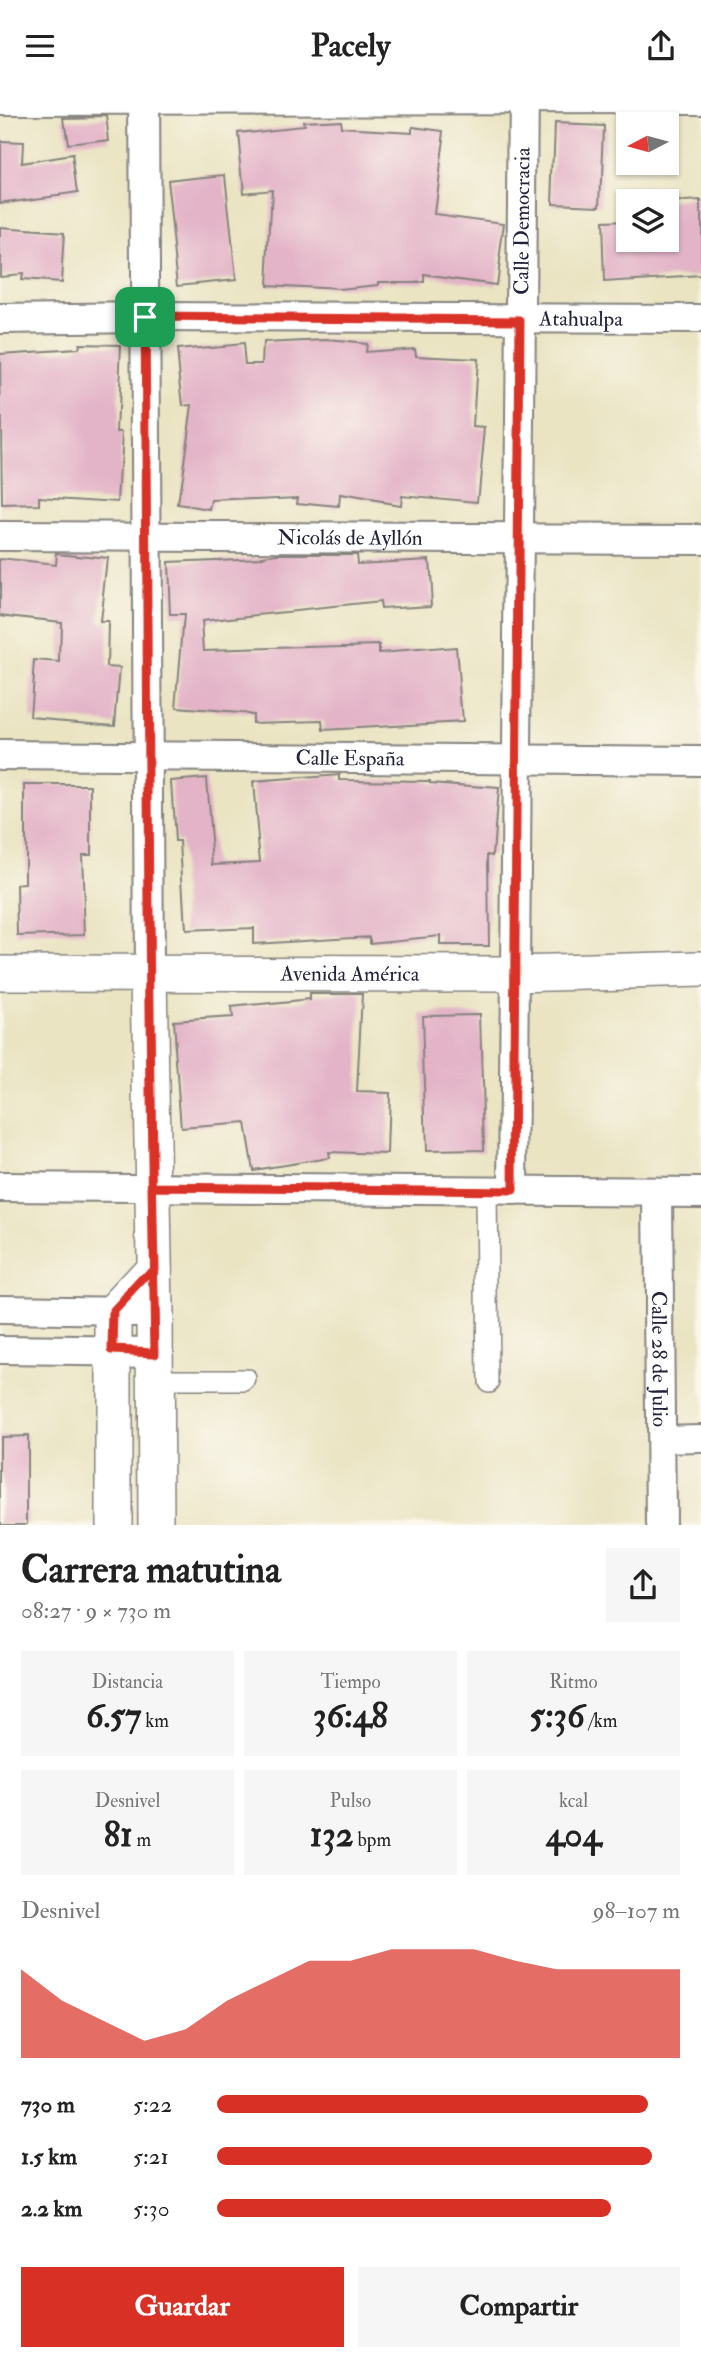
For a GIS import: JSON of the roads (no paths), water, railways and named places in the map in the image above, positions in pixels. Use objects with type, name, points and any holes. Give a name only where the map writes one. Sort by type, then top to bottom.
[{"type":"street","points":[[144,95],[149,973],[156,1524]]},
{"type":"street","points":[[0,100],[144,95],[701,99]]},
{"type":"street","name":"Calle Democracia","points":[[499,1191],[514,974],[523,96]]},
{"type":"street","name":"Atahualpa","points":[[0,319],[701,319]]},
{"type":"street","name":"Nicolás de Ayllón","points":[[0,536],[701,539]]},
{"type":"street","name":"Calle España","points":[[0,755],[701,761]]},
{"type":"street","name":"Avenida América","points":[[0,973],[514,974],[701,969]]},
{"type":"street","points":[[0,1187],[701,1192]]},
{"type":"street","points":[[488,1381],[499,1191]]},
{"type":"street","name":"Calle 28 de Julio","points":[[658,1193],[661,1524]]},
{"type":"street","points":[[114,1524],[114,1311],[154,1268]]},
{"type":"street","points":[[0,1309],[155,1312]]},
{"type":"street","points":[[0,1350],[113,1350],[155,1366],[246,1380]]},
{"type":"street","points":[[661,1439],[701,1438]]}]
